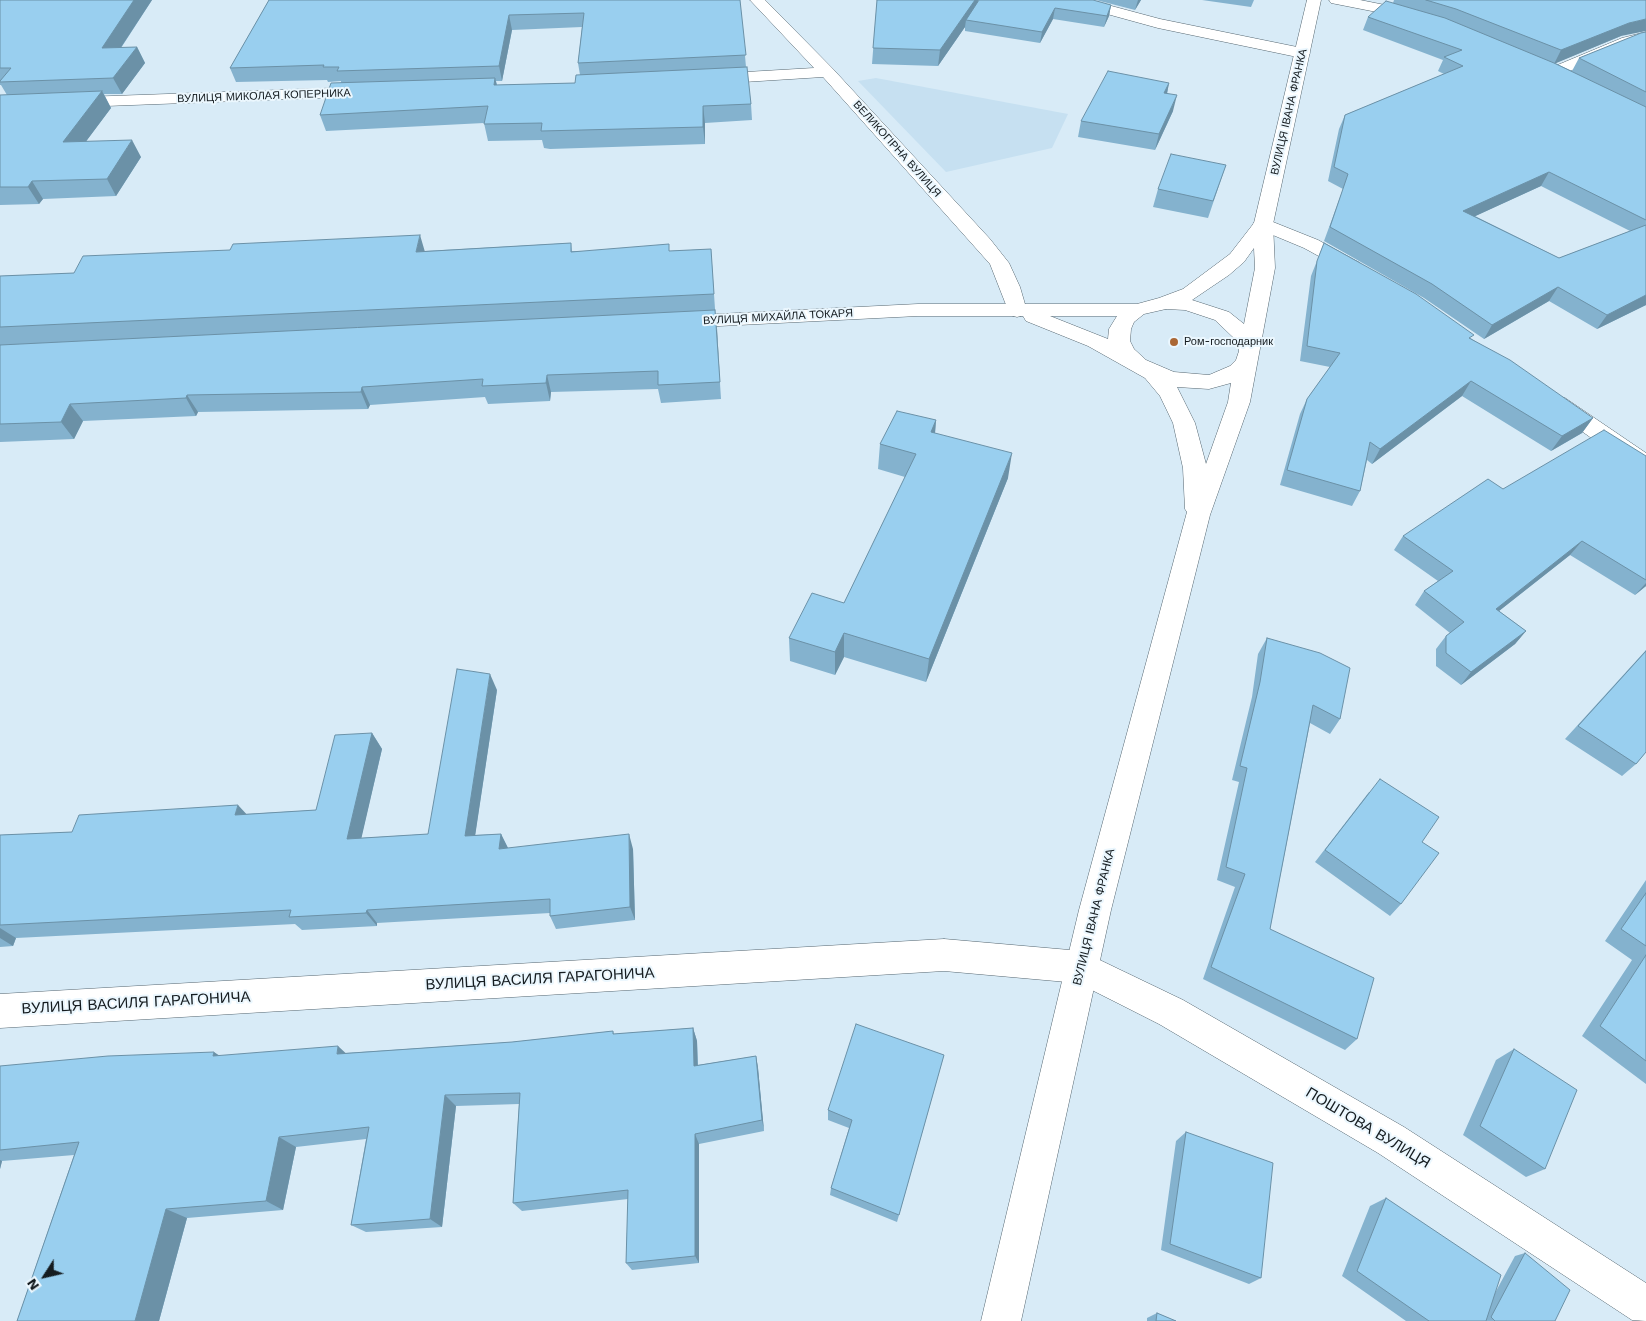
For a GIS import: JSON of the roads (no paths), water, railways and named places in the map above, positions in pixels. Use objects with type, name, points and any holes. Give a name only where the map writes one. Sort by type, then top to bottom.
[{"type":"street","name":"ВЕЛИКОГІРНА ВУЛИЦЯ","points":[[757,0],[827,72],[983,243],[999,263],[1010,287],[1017,311]]},
{"type":"street","points":[[1072,0],[1158,23],[1302,53]]},
{"type":"street","name":"ВУЛИЦЯ ІВАНА ФРАНКА","points":[[1001,1321],[1081,967],[1198,515],[1219,464],[1239,402],[1265,268],[1263,224],[1314,0]]},
{"type":"street","points":[[1336,0],[1390,10],[1427,21]]},
{"type":"street","points":[[1554,72],[1628,41],[1646,37]]},
{"type":"street","points":[[1536,65],[1571,81]]},
{"type":"street","points":[[695,80],[827,72]]},
{"type":"street","name":"ВУЛИЦЯ МИКОЛАЯ КОПЕРНИКА","points":[[0,105],[378,92]]},
{"type":"street","points":[[1263,224],[1312,244],[1373,279]]},
{"type":"street","name":"ВУЛИЦЯ ІВАНА ФРАНКА","points":[[1166,303],[1190,293],[1237,258],[1263,224]]},
{"type":"street","points":[[1166,303],[1185,304],[1205,309],[1222,316],[1236,327],[1246,338],[1248,356],[1238,371],[1225,378],[1209,382],[1190,382],[1171,379],[1146,369],[1126,354],[1119,341],[1120,329],[1126,318],[1137,310],[1166,303]]},
{"type":"street","name":"ВУЛИЦЯ МИХАЙЛА ТОКАРЯ","points":[[658,322],[918,310],[1137,310]]},
{"type":"street","name":"ВУЛИЦЯ МИХАЙЛА ТОКАРЯ","points":[[1017,311],[1096,341],[1146,369]]},
{"type":"street","name":"ВУЛИЦЯ ІВАНА ФРАНКА","points":[[1146,369],[1170,393],[1184,423],[1195,468],[1198,515]]},
{"type":"street","points":[[1538,389],[1646,465]]},
{"type":"street","name":"ВУЛИЦЯ ВАСИЛЯ ГАРАГОНИЧА","points":[[0,1011],[944,955],[1081,967]]},
{"type":"street","name":"ПОШТОВА ВУЛИЦЯ","points":[[1081,967],[1171,1012],[1391,1140],[1644,1298]]},
{"type":"place","name":"Ром-господарник","points":[[1174,342]]}]
